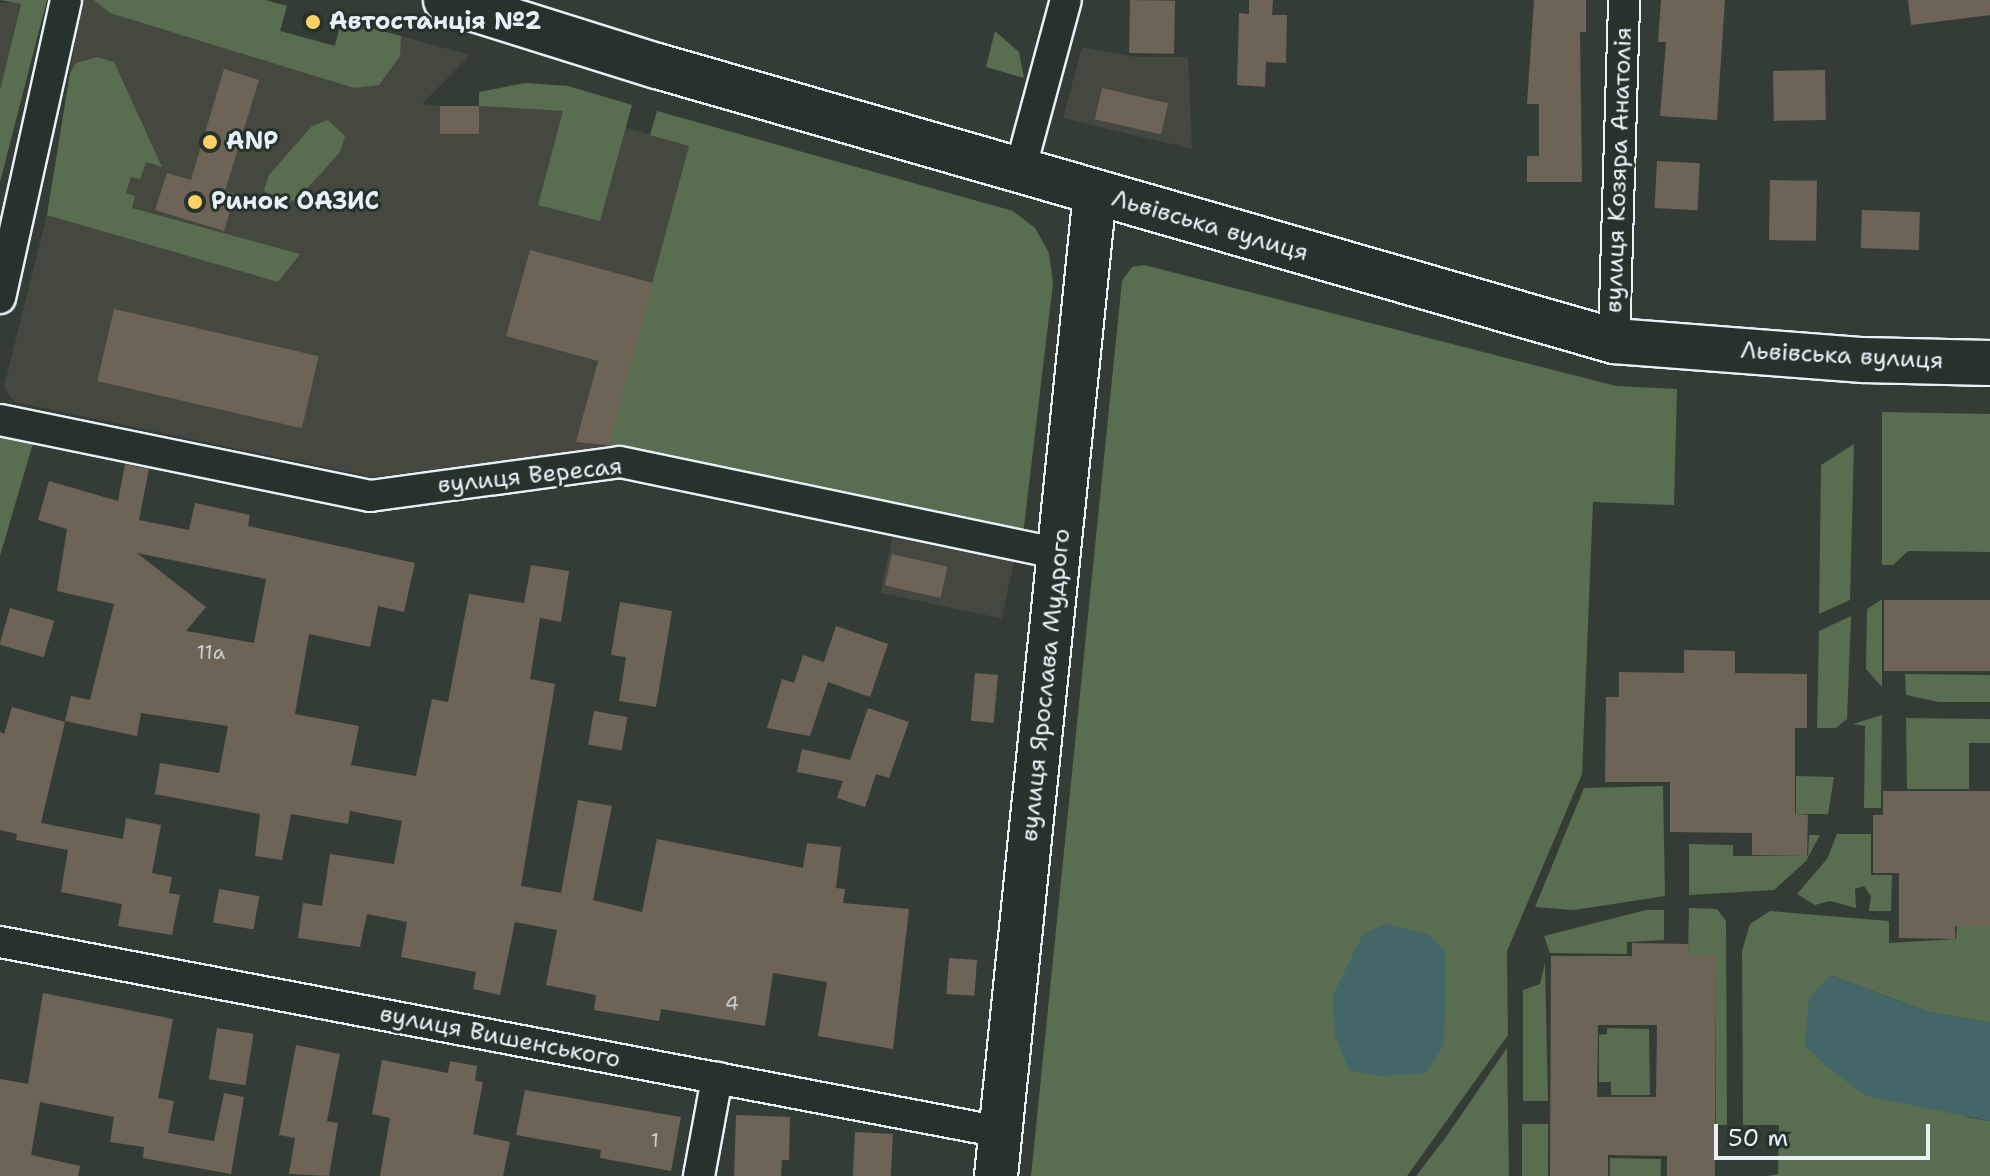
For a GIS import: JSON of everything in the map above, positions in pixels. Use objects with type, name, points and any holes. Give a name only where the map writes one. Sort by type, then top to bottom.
[{"type":"main road","name":"Львівська вулиця","points":[[446,0],[1095,193],[1614,341],[1863,360],[1990,363]]},
{"type":"main road","name":"вулиця Ярослава Мудрого","points":[[996,1176],[1095,193]]},
{"type":"street","points":[[0,298],[66,0]]},
{"type":"street","points":[[1020,170],[1066,0]]},
{"type":"street","name":"вулиця Козяра Анатолія","points":[[1614,341],[1624,0]]},
{"type":"street","name":"вулиця Вересая","points":[[0,420],[370,496],[620,462],[1059,554]]},
{"type":"street","name":"вулиця Вишенського","points":[[0,942],[1001,1132]]},
{"type":"street","points":[[699,1176],[717,1078]]},
{"type":"shaded area","points":[[82,0],[265,0],[287,6],[280,31],[334,46],[342,20],[470,55],[422,104],[440,106],[440,133],[479,134],[479,106],[563,111],[690,145],[607,451],[372,477],[15,402],[4,387],[47,215]]},
{"type":"shaded area","points":[[0,3],[21,3],[0,90]]},
{"type":"shaded area","points":[[1082,47],[1135,57],[1188,57],[1192,149],[1063,118]]},
{"type":"shaded area","points":[[893,534],[1014,560],[1002,618],[881,593]]},
{"type":"green space","points":[[0,0],[47,0],[0,182],[0,90],[21,4]]},
{"type":"green space","points":[[94,0],[265,0],[287,6],[280,31],[335,46],[342,20],[401,36],[400,56],[379,85],[354,88],[110,13]]},
{"type":"green space","points":[[995,31],[1019,52],[1024,78],[986,67]]},
{"type":"green space","points":[[97,57],[114,62],[162,167],[146,162],[140,179],[131,177],[126,193],[135,196],[132,208],[300,254],[278,282],[47,215],[70,73],[76,63]]},
{"type":"green space","points":[[525,83],[568,86],[632,105],[600,221],[538,205],[563,111],[479,106],[479,92]]},
{"type":"green space","points":[[657,111],[1013,211],[1035,228],[1049,253],[1053,283],[1023,535],[607,451],[689,146],[650,135]]},
{"type":"green space","points":[[328,120],[345,136],[340,152],[297,200],[274,204],[264,190],[269,175],[312,126]]},
{"type":"green space","points":[[1144,265],[1616,386],[1677,389],[1674,505],[1593,502],[1582,774],[1507,951],[1508,1035],[1407,1176],[1031,1176],[1122,281],[1132,267]]},
{"type":"green space","points":[[1882,412],[1990,414],[1990,552],[1908,551],[1893,565],[1882,565]]},
{"type":"green space","points":[[13,434],[34,440],[0,556],[0,436]]},
{"type":"green space","points":[[1854,444],[1850,600],[1819,614],[1821,465]]},
{"type":"green space","points":[[1882,599],[1882,687],[1866,669],[1867,609]]},
{"type":"green space","points":[[1851,616],[1847,719],[1836,728],[1817,728],[1819,631]]},
{"type":"green space","points":[[1905,674],[1990,675],[1990,702],[1939,702],[1906,695]]},
{"type":"green space","points":[[1882,715],[1881,808],[1864,808],[1865,726],[1853,724]]},
{"type":"green space","points":[[1906,718],[1990,719],[1990,743],[1969,743],[1969,789],[1907,789]]},
{"type":"green space","points":[[1796,776],[1834,777],[1828,814],[1796,814]]},
{"type":"green space","points":[[1663,786],[1665,896],[1574,910],[1535,907],[1584,788]]},
{"type":"green space","points":[[1837,834],[1871,834],[1871,875],[1892,875],[1891,911],[1869,911],[1871,896],[1864,886],[1855,889],[1856,908],[1830,901],[1815,905],[1797,894],[1827,859]]},
{"type":"green space","points":[[1809,835],[1820,835],[1806,861],[1774,890],[1689,895],[1689,844],[1733,845],[1733,856],[1808,856]]},
{"type":"green space","points":[[1689,908],[1717,909],[1726,921],[1727,1125],[1716,1125],[1716,955],[1688,955]]},
{"type":"green space","points":[[1646,910],[1664,910],[1664,940],[1627,942],[1627,954],[1550,953],[1544,936]]},
{"type":"green space","points":[[1770,911],[1889,921],[1889,943],[1956,939],[1957,926],[1990,926],[1990,1023],[1929,1012],[1830,975],[1967,1117],[1990,1121],[1990,1176],[1767,1176],[1778,1174],[1779,1125],[1743,1125],[1742,951],[1750,924]]},
{"type":"green space","points":[[1545,963],[1548,1101],[1523,1101],[1523,990],[1540,984]]},
{"type":"green space","points":[[1607,1028],[1649,1029],[1650,1095],[1611,1095],[1611,1082],[1599,1082],[1599,1035],[1607,1034]]},
{"type":"green space","points":[[1507,1048],[1509,1176],[1416,1176],[1446,1137]]},
{"type":"green space","points":[[1522,1124],[1548,1124],[1548,1176],[1522,1176]]},
{"type":"green space","points":[[1610,1158],[1661,1159],[1661,1176],[1610,1176]]},
{"type":"water","points":[[1385,924],[1428,934],[1446,952],[1444,1045],[1426,1073],[1379,1076],[1349,1070],[1335,1036],[1333,995],[1363,934]]},
{"type":"water","points":[[1830,975],[1929,1012],[1990,1023],[1990,1121],[1866,1096],[1827,1067],[1805,1045],[1809,998]]},
{"type":"building","points":[[1130,0],[1175,1],[1174,54],[1129,53]]},
{"type":"building","points":[[1249,0],[1273,0],[1272,15],[1287,15],[1286,63],[1266,62],[1265,87],[1237,85],[1239,13],[1249,14]]},
{"type":"building","points":[[1534,0],[1586,0],[1586,32],[1580,32],[1582,182],[1527,182],[1527,156],[1539,156],[1539,104],[1527,104]]},
{"type":"building","points":[[1661,0],[1725,0],[1717,120],[1660,116],[1666,42],[1658,42]]},
{"type":"building","points":[[1908,0],[1990,0],[1990,15],[1911,25]]},
{"type":"building","points":[[224,69],[259,80],[225,191],[235,194],[224,231],[155,210],[167,173],[191,180]]},
{"type":"building","points":[[1825,70],[1826,120],[1774,121],[1773,71]]},
{"type":"building","points":[[1102,88],[1168,103],[1161,134],[1095,119]]},
{"type":"building","points":[[440,106],[479,106],[479,134],[440,134]]},
{"type":"building","points":[[1657,161],[1700,163],[1697,210],[1655,208]]},
{"type":"building","points":[[1770,180],[1817,181],[1816,241],[1769,240]]},
{"type":"building","points":[[1862,210],[1920,212],[1919,250],[1861,248]]},
{"type":"building","points":[[530,250],[653,283],[609,445],[576,442],[598,361],[506,336]]},
{"type":"building","points":[[114,309],[319,356],[302,428],[97,381]]},
{"type":"building","points":[[125,464],[149,469],[139,520],[189,530],[195,503],[250,515],[248,526],[415,563],[404,612],[378,606],[370,647],[309,634],[295,714],[359,726],[351,765],[416,776],[432,699],[448,702],[469,594],[524,603],[531,565],[569,571],[561,622],[540,618],[530,679],[555,684],[521,886],[561,893],[578,800],[612,806],[593,900],[642,912],[657,839],[803,868],[807,843],[841,847],[836,888],[845,889],[843,903],[909,909],[893,1049],[818,1036],[827,982],[773,973],[765,1026],[661,1009],[659,1021],[594,1010],[596,995],[546,985],[557,930],[515,922],[500,995],[473,989],[476,972],[401,957],[407,922],[367,914],[360,947],[298,938],[303,903],[322,906],[330,854],[394,864],[402,821],[350,811],[348,824],[291,814],[282,860],[255,856],[260,814],[155,794],[160,763],[219,773],[228,726],[141,713],[137,736],[65,721],[71,696],[90,700],[114,604],[57,591],[67,529],[38,520],[49,481],[118,501]],"holes":[[[137,553],[266,579],[254,643],[186,631],[206,607]]]},
{"type":"building","points":[[892,554],[948,567],[940,598],[885,585]]},
{"type":"building","points":[[1884,600],[1990,600],[1990,671],[1884,671]]},
{"type":"building","points":[[620,602],[672,611],[656,707],[619,701],[626,657],[611,655]]},
{"type":"building","points":[[10,608],[54,621],[44,657],[0,645]]},
{"type":"building","points":[[836,626],[888,644],[870,697],[828,682],[810,736],[767,728],[782,679],[794,683],[803,655],[824,662]]},
{"type":"building","points":[[1684,650],[1735,651],[1735,673],[1807,674],[1807,728],[1795,728],[1795,814],[1808,815],[1807,856],[1752,855],[1752,833],[1670,832],[1670,782],[1605,782],[1606,697],[1619,697],[1619,672],[1684,673]]},
{"type":"building","points":[[975,673],[998,675],[994,723],[971,721]]},
{"type":"building","points":[[12,707],[65,722],[41,823],[123,839],[126,818],[161,825],[152,873],[172,877],[169,893],[180,895],[172,935],[118,926],[122,904],[61,892],[68,850],[16,840],[17,834],[0,830],[0,732],[4,734]]},
{"type":"building","points":[[868,708],[909,722],[889,778],[876,774],[865,807],[837,798],[843,781],[797,772],[802,749],[850,760]]},
{"type":"building","points":[[594,711],[627,717],[622,750],[588,744]]},
{"type":"building","points":[[1883,791],[1990,791],[1990,926],[1955,926],[1955,939],[1899,938],[1899,873],[1873,873],[1873,815],[1883,815]]},
{"type":"building","points":[[219,889],[259,896],[253,930],[213,922]]},
{"type":"building","points":[[1632,943],[1688,944],[1688,955],[1716,955],[1715,1176],[1667,1176],[1667,1156],[1608,1155],[1608,1176],[1550,1176],[1551,956],[1632,956]],"holes":[[[1598,1025],[1657,1025],[1656,1097],[1597,1097]]]},
{"type":"building","points":[[949,958],[977,960],[974,996],[946,994]]},
{"type":"building","points":[[43,993],[173,1019],[158,1098],[174,1101],[168,1133],[214,1141],[224,1093],[244,1097],[231,1174],[143,1158],[144,1147],[110,1142],[114,1117],[40,1102],[31,1155],[80,1166],[78,1176],[0,1176],[0,1079],[28,1084]]},
{"type":"building","points":[[217,1028],[254,1034],[245,1085],[209,1079]]},
{"type":"building","points":[[296,1045],[340,1054],[327,1121],[338,1123],[329,1176],[289,1174],[295,1138],[279,1135]]},
{"type":"building","points":[[382,1060],[448,1073],[450,1061],[477,1066],[475,1081],[483,1082],[473,1134],[510,1142],[503,1176],[380,1176],[390,1118],[372,1114]]},
{"type":"building","points":[[525,1090],[681,1117],[671,1171],[600,1158],[601,1150],[516,1135]]},
{"type":"building","points":[[736,1115],[790,1117],[789,1160],[782,1160],[781,1176],[734,1176]]},
{"type":"building","points":[[855,1132],[893,1134],[891,1176],[853,1176]]},
{"type":"place","name":"Автостанція №2","points":[[313,22]]},
{"type":"place","name":"ANP","points":[[210,142]]},
{"type":"place","name":"Ринок ОАЗИС","points":[[195,202]]}]
